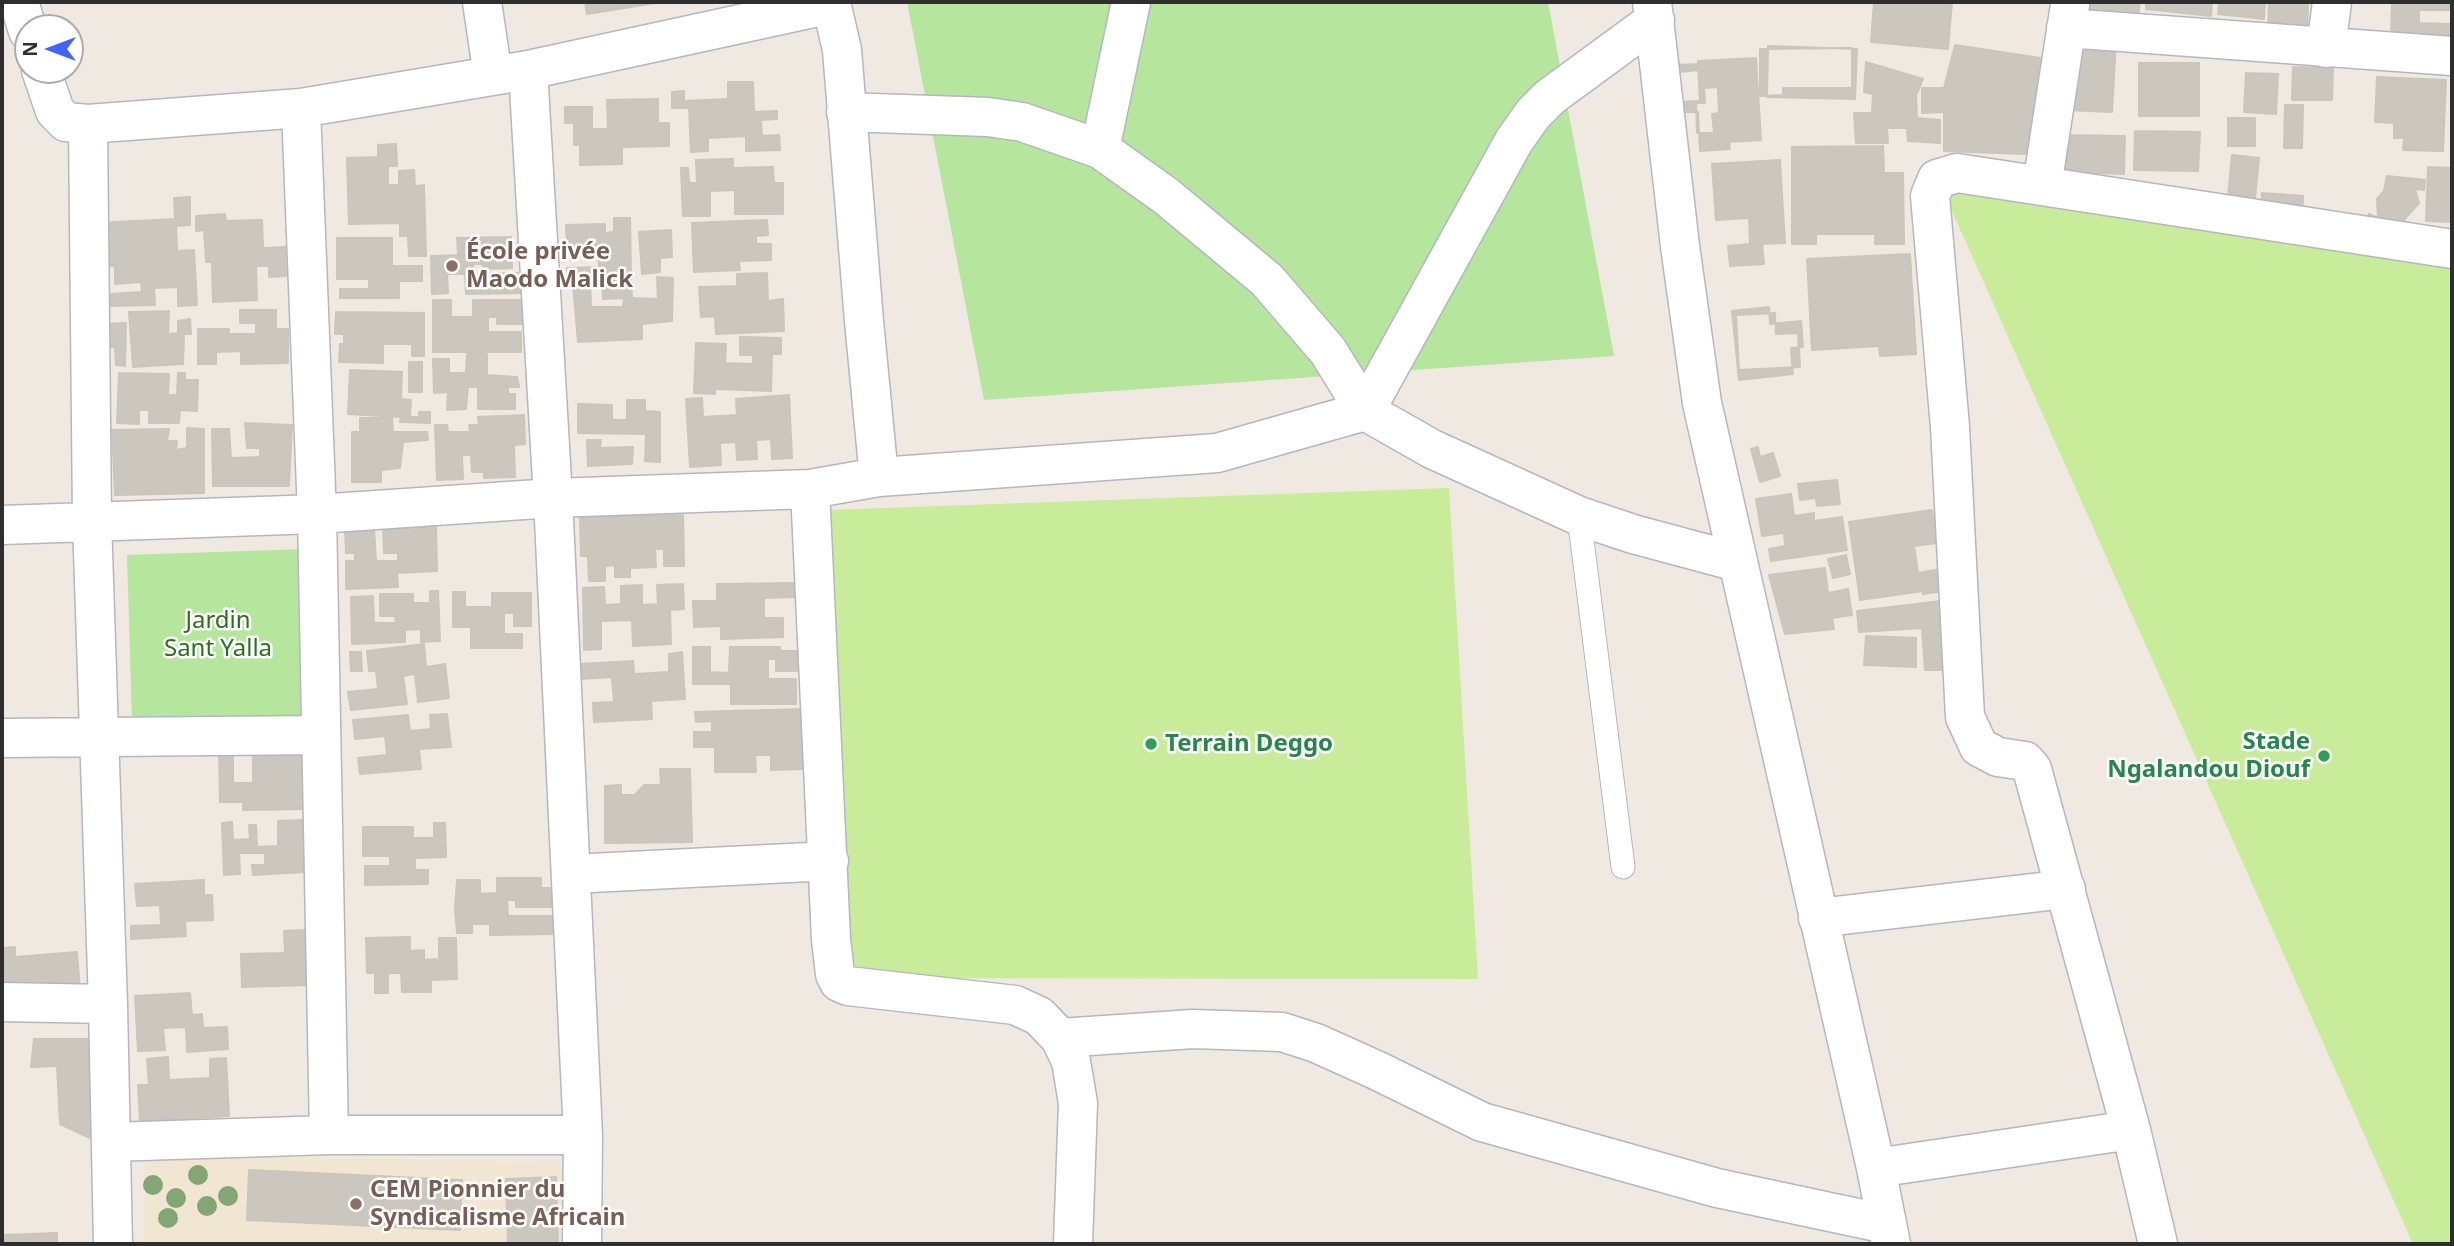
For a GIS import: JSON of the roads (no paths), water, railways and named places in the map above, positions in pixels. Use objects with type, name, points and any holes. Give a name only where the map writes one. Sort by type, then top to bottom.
[{"type":"street","points":[[482,2],[511,73],[553,498],[583,1135],[582,1244]]},
{"type":"street","points":[[1100,149],[1131,2]]},
{"type":"street","points":[[2326,48],[2332,2]]},
{"type":"street","points":[[46,84],[55,111],[66,121],[88,124],[301,108],[511,73],[831,3],[842,50],[879,477]]},
{"type":"street","points":[[2,525],[317,514],[553,498],[810,489],[879,477],[1217,453],[1365,411],[1514,141],[1533,114],[1653,11]]},
{"type":"street","points":[[1060,1038],[1193,1029],[1282,1032],[1316,1043],[1376,1070],[1482,1122],[1600,1157],[1888,1234],[1877,1168],[1702,403],[1680,246],[1653,11]]},
{"type":"street","points":[[2042,186],[2068,15],[2326,48],[2452,56]]},
{"type":"street","points":[[301,108],[317,514],[329,1135]]},
{"type":"street","points":[[846,112],[1022,121],[1100,149],[1166,196],[1267,280],[1328,351],[1365,411],[1432,449],[1579,516],[1633,534],[1737,562]]},
{"type":"street","points":[[88,124],[92,522],[113,1244]]},
{"type":"street","points":[[2158,1244],[2131,1130],[2032,769],[2025,761],[1998,757],[1979,747],[1965,717],[1950,427],[1930,196],[1937,179],[1957,173],[2452,249]]},
{"type":"street","points":[[810,489],[831,939],[835,974],[839,982],[848,986],[1016,1005],[1039,1016],[1060,1038],[1071,1061],[1078,1103],[1073,1244]]},
{"type":"street","points":[[2,738],[321,735]]},
{"type":"street","points":[[571,874],[829,861]]},
{"type":"street","points":[[1818,918],[2066,889]]},
{"type":"street","points":[[2,1002],[108,1004]]},
{"type":"street","points":[[1877,1168],[2131,1130]]},
{"type":"street","points":[[111,1142],[329,1135],[583,1135]]},
{"type":"lane","points":[[1579,516],[1623,867]]},
{"type":"place","name":"École privée Maodo Malick","points":[[452,266]]},
{"type":"place","name":"Terrain Deggo","points":[[1151,744]]},
{"type":"place","name":"Stade Ngalandou Diouf","points":[[2324,756]]},
{"type":"place","name":"CEM Pionnier du Syndicalisme Africain","points":[[356,1204]]},
{"type":"park label","name":"Jardin Sant Yalla","points":[[218,635]]}]
